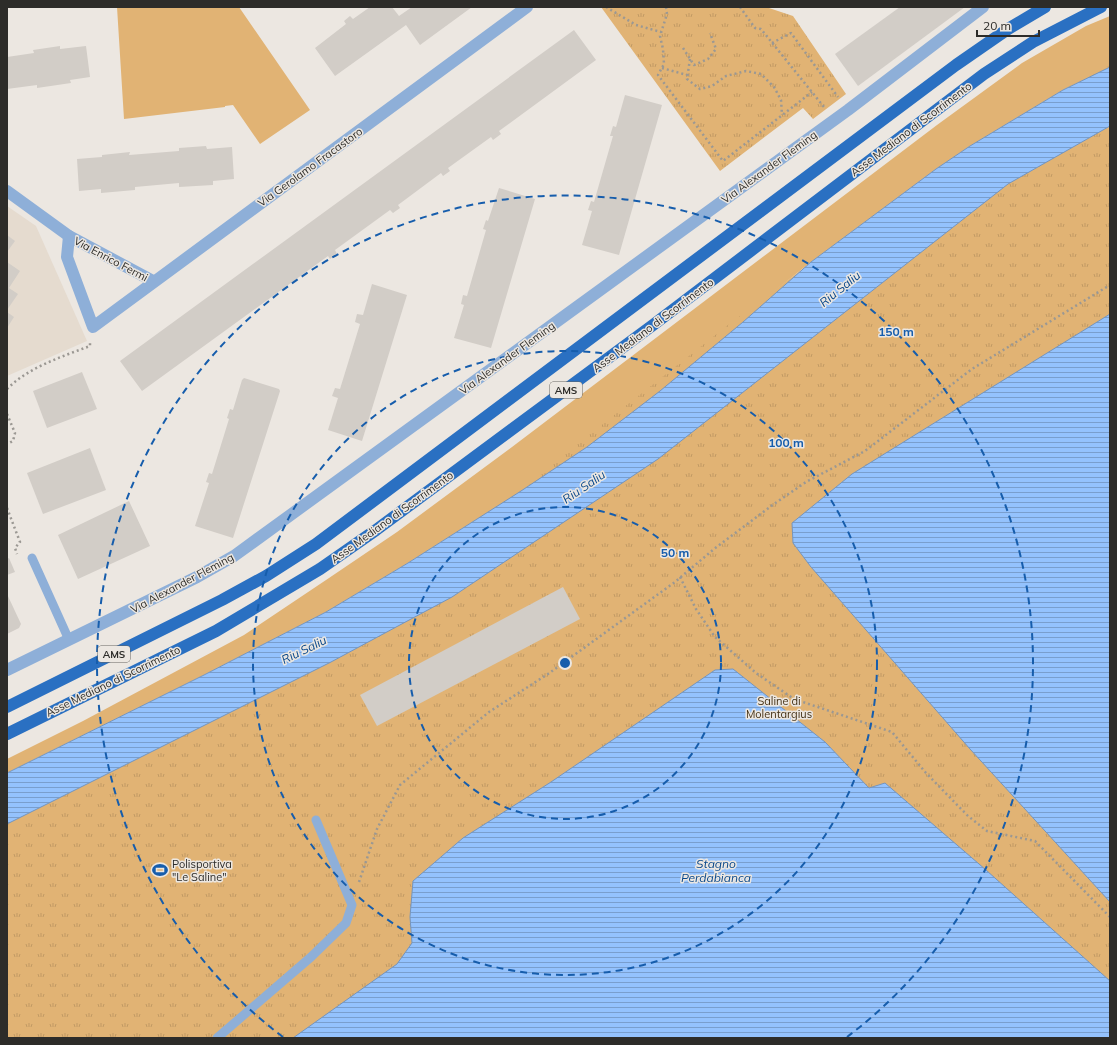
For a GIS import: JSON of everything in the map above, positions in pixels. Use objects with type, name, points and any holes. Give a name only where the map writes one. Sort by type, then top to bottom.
[{"type":"highway","name":"Asse Mediano di Scorrimento","points":[[7,707],[228,597],[266,576],[316,544],[956,65],[1008,29],[1045,7]]},
{"type":"highway","name":"Asse Mediano di Scorrimento","points":[[7,734],[216,631],[320,569],[653,326],[984,74],[1033,42],[1101,7]]},
{"type":"street","name":"Via Gerolamo Fracastoro","points":[[93,327],[527,7]]},
{"type":"street","name":"Via Alexander Fleming","points":[[7,670],[197,577],[234,556],[848,110],[983,7]]},
{"type":"street","name":"Via Enrico Fermi","points":[[7,191],[69,236],[154,282]]},
{"type":"street","name":"Via Enrico Fermi","points":[[69,236],[67,257],[93,327]]},
{"type":"lane","points":[[32,558],[69,640]]},
{"type":"lane","points":[[217,1038],[321,948],[346,923],[352,905],[316,820]]},
{"type":"path","points":[[606,7],[636,25],[662,32]]},
{"type":"path","points":[[666,7],[667,14],[660,36],[664,64],[658,75],[723,161],[812,92]]},
{"type":"path","points":[[740,7],[755,28],[761,29],[772,42],[833,120]]},
{"type":"path","points":[[683,48],[694,65],[708,59],[716,48],[710,33]]},
{"type":"path","points":[[772,42],[791,33],[848,110]]},
{"type":"path","points":[[690,59],[687,79],[700,89],[712,86],[726,76],[746,71],[761,74],[774,88],[781,100],[782,115]]},
{"type":"path","points":[[662,68],[687,75]]},
{"type":"path","points":[[352,905],[377,829],[400,785],[489,712],[548,674],[680,577],[714,549],[774,504],[806,482],[865,451],[972,369],[1110,285]]},
{"type":"path","points":[[7,389],[16,380],[32,370],[90,346],[93,327]]},
{"type":"path","points":[[7,414],[15,432],[13,441],[7,444]]},
{"type":"path","points":[[680,577],[696,609],[715,637],[756,673],[794,698],[892,732],[926,773],[968,816],[987,831],[1035,841],[1110,917]]},
{"type":"shaded area","points":[[7,206],[36,226],[87,341],[7,376]]},
{"type":"green space","points":[[117,7],[239,7],[310,110],[260,144],[233,105],[124,119]]},
{"type":"green space","points":[[601,7],[766,7],[793,16],[846,94],[813,119],[803,108],[720,171]]},
{"type":"green space","points":[[1110,16],[1110,67],[1063,90],[970,146],[936,169],[811,262],[521,491],[408,563],[326,612],[204,675],[7,773],[7,759],[83,721],[244,635],[397,532],[512,447],[937,125],[1022,63],[1086,26]]},
{"type":"green space","name":"Saline di Molentargius","points":[[1110,65],[1110,1038],[7,1038],[7,780],[209,681],[412,565],[532,480],[728,325],[936,169],[1022,115]]},
{"type":"water","name":"Riu Saliu","points":[[1110,67],[1110,126],[1008,184],[658,459],[452,597],[331,662],[7,824],[7,773],[204,675],[326,612],[408,563],[521,491],[587,447],[660,391],[743,322],[811,262],[936,169],[970,146],[1063,90]]},
{"type":"water","points":[[1110,314],[1110,902],[970,749],[811,567],[793,543],[792,523],[852,474]]},
{"type":"water","name":"Stagno Perdabianca","points":[[733,669],[825,742],[869,788],[885,783],[986,870],[1110,981],[1110,1038],[293,1038],[397,964],[412,943],[410,917],[413,881],[463,838],[551,782],[715,670]]},
{"type":"building","points":[[370,7],[392,7],[399,16],[412,7],[472,7],[420,45],[406,25],[335,76],[315,48],[346,24],[344,21],[350,16],[353,19]]},
{"type":"building","points":[[900,7],[965,7],[858,86],[835,54]]},
{"type":"building","points":[[574,30],[596,60],[499,131],[501,134],[493,140],[491,137],[448,168],[450,171],[443,176],[441,173],[398,205],[400,208],[393,213],[390,210],[335,250],[337,254],[330,259],[328,256],[142,391],[120,361]]},
{"type":"building","points":[[60,46],[60,49],[86,46],[90,77],[70,80],[71,83],[37,88],[37,85],[7,89],[7,57],[34,53],[33,50]]},
{"type":"building","points":[[625,95],[662,105],[619,255],[582,245],[592,211],[588,210],[591,201],[594,202],[613,136],[610,136],[613,126],[616,127]]},
{"type":"building","points":[[206,146],[207,149],[232,147],[234,179],[213,181],[213,185],[179,187],[179,183],[135,187],[135,190],[101,193],[101,189],[79,191],[77,159],[102,157],[102,155],[130,152],[129,155],[179,151],[179,148]]},
{"type":"building","points":[[499,188],[535,199],[491,348],[454,338],[464,305],[461,304],[463,295],[467,296],[486,230],[483,229],[486,220],[488,221]]},
{"type":"building","points":[[7,235],[15,241],[7,252]]},
{"type":"building","points":[[7,262],[20,271],[9,288],[18,294],[7,310]]},
{"type":"building","points":[[372,284],[407,295],[362,441],[328,430],[338,398],[332,396],[335,388],[340,389],[360,324],[355,322],[357,314],[363,315]]},
{"type":"building","points":[[7,312],[14,317],[7,328]]},
{"type":"building","points":[[82,372],[97,409],[47,428],[33,391]]},
{"type":"building","points":[[244,378],[279,389],[280,391],[233,538],[195,526],[209,483],[206,482],[209,473],[212,474],[229,419],[227,418],[230,409],[233,410],[242,380]]},
{"type":"building","points":[[90,448],[106,490],[43,514],[27,473]]},
{"type":"building","points":[[129,501],[150,546],[78,579],[58,535]]},
{"type":"building","points":[[9,558],[15,572],[7,575],[7,559]]},
{"type":"building","points":[[563,587],[580,619],[377,726],[360,695]]},
{"type":"building","points":[[7,594],[21,624],[19,628],[7,634]]},
{"type":"place","name":"Polisportiva \"Le Saline\"","points":[[160,870]]}]
